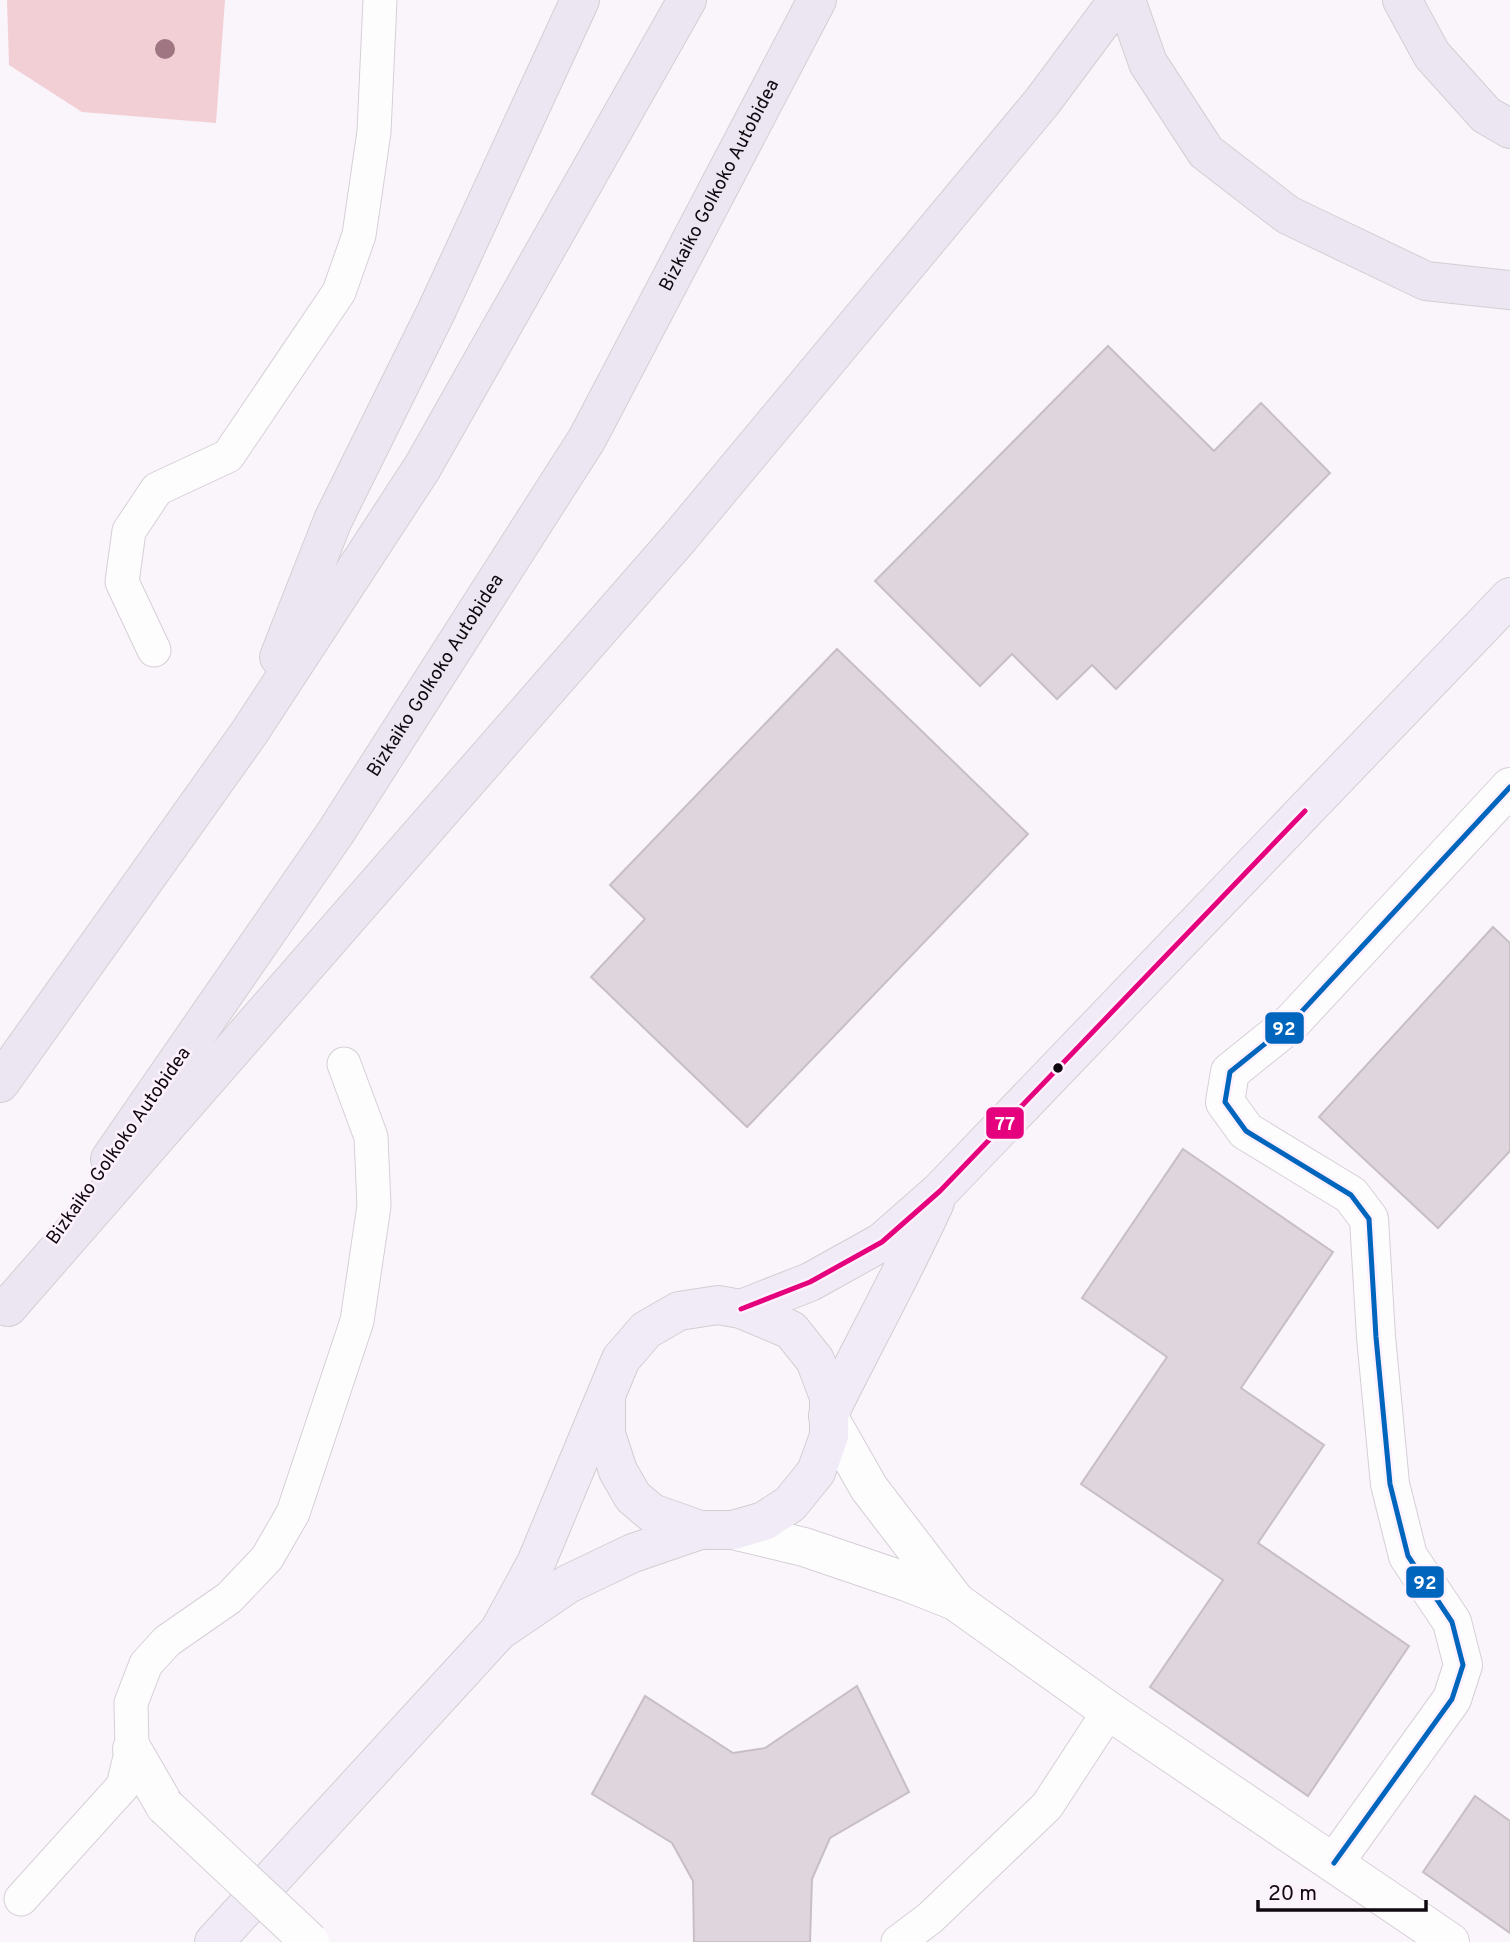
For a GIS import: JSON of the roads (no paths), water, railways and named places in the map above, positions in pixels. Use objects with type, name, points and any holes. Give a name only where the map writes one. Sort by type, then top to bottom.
[{"type":"highway","points":[[249,733],[333,520],[436,312],[580,0]]},
{"type":"highway","points":[[0,1083],[249,733],[422,468],[687,0]]},
{"type":"highway","name":"Bizkaiko Golkoko Autobidea","points":[[4,1313],[336,832],[587,439],[817,0]]},
{"type":"highway","points":[[4,1313],[680,537],[1042,102],[1118,0]]},
{"type":"highway","points":[[1126,0],[1148,63],[1206,152],[1277,207],[1288,215],[1426,281],[1510,290]]},
{"type":"highway","points":[[1402,0],[1432,55],[1486,115],[1510,129]]},
{"type":"highway","points":[[741,1309],[810,1282],[882,1242],[940,1191],[1510,597]]},
{"type":"highway","points":[[828,1416],[868,1334],[906,1266],[940,1191]]},
{"type":"highway","points":[[214,1942],[499,1631],[568,1584],[633,1553],[716,1530],[764,1521],[790,1504],[816,1472],[829,1436],[829,1396],[815,1360],[791,1330],[741,1309],[718,1305],[680,1311],[646,1330],[621,1359],[536,1563],[499,1631]]},
{"type":"highway","points":[[607,1395],[606,1434],[618,1471],[633,1497],[652,1513],[716,1530]]},
{"type":"street","points":[[1334,1863],[1452,1699],[1463,1665],[1452,1622],[1408,1556],[1390,1484],[1376,1337],[1369,1219],[1351,1195],[1247,1131],[1225,1102],[1230,1072],[1292,1022],[1510,787]]},
{"type":"street","points":[[828,1416],[869,1488],[955,1601]]},
{"type":"street","points":[[716,1530],[804,1547],[955,1601],[1109,1711],[1450,1942]]},
{"type":"street","points":[[132,1749],[165,1806],[310,1942]]},
{"type":"lane","points":[[154,650],[122,582],[129,531],[157,489],[228,456],[339,292],[359,235],[374,132],[380,0]]},
{"type":"lane","points":[[21,1899],[122,1786],[132,1749],[131,1703],[146,1664],[167,1641],[229,1598],[267,1558],[293,1513],[357,1321],[374,1206],[371,1138],[344,1064]]},
{"type":"lane","points":[[898,1942],[930,1918],[1047,1806],[1109,1711]]}]
